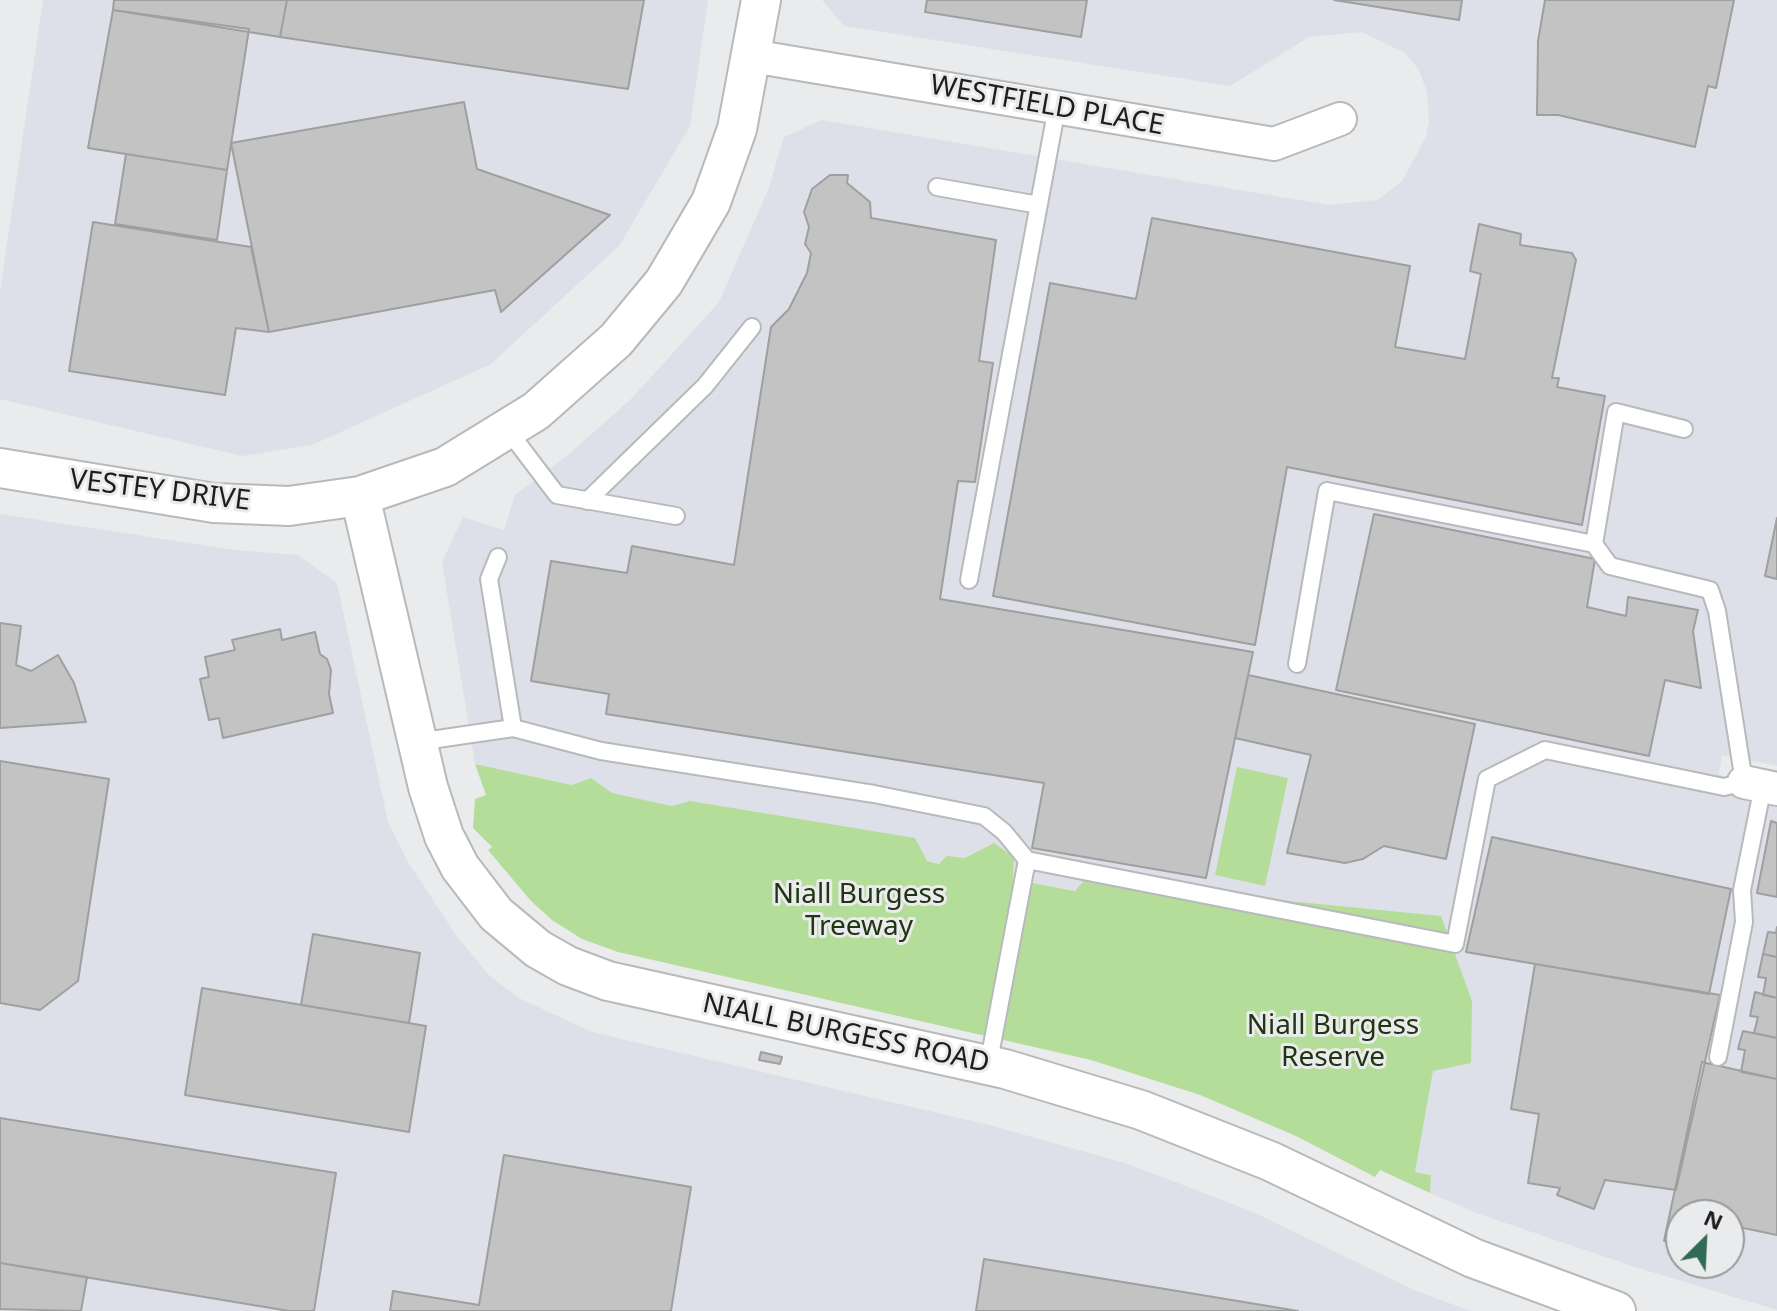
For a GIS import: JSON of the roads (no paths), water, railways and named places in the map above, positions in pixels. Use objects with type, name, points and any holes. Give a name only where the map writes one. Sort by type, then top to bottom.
[{"type":"street","name":"VESTEY DRIVE","points":[[0,468],[214,503],[289,506],[360,496],[445,467],[507,429],[536,411],[616,340],[664,282],[711,202],[737,129],[761,0]]},
{"type":"street","name":"WESTFIELD PLACE","points":[[752,56],[1274,144],[1340,119]]},
{"type":"street","name":"NIALL BURGESS ROAD","points":[[360,496],[435,812],[460,867],[496,914],[553,957],[588,974],[623,985],[988,1066],[1067,1086],[1167,1119],[1270,1161],[1473,1258],[1616,1311]]},
{"type":"lane","points":[[969,580],[1057,107]]},
{"type":"lane","points":[[937,187],[1039,205]]},
{"type":"lane","points":[[587,501],[705,386],[752,327]]},
{"type":"lane","points":[[1594,544],[1616,412],[1684,429]]},
{"type":"lane","points":[[507,429],[557,495],[676,516]]},
{"type":"lane","points":[[1297,664],[1327,491],[1594,544],[1610,566],[1710,590],[1761,786],[1742,890],[1744,922],[1718,1057]]},
{"type":"lane","points":[[498,557],[489,579],[513,728]]},
{"type":"lane","points":[[417,742],[513,728],[601,751],[874,794],[984,816],[1004,832],[1027,860],[1455,944],[1487,779],[1545,750],[1724,787],[1761,786]]},
{"type":"lane","points":[[988,1066],[1027,860]]},
{"type":"park label","name":"Niall Burgess Treeway","points":[[859,911]]},
{"type":"park label","name":"Niall Burgess Reserve","points":[[1333,1042]]}]
